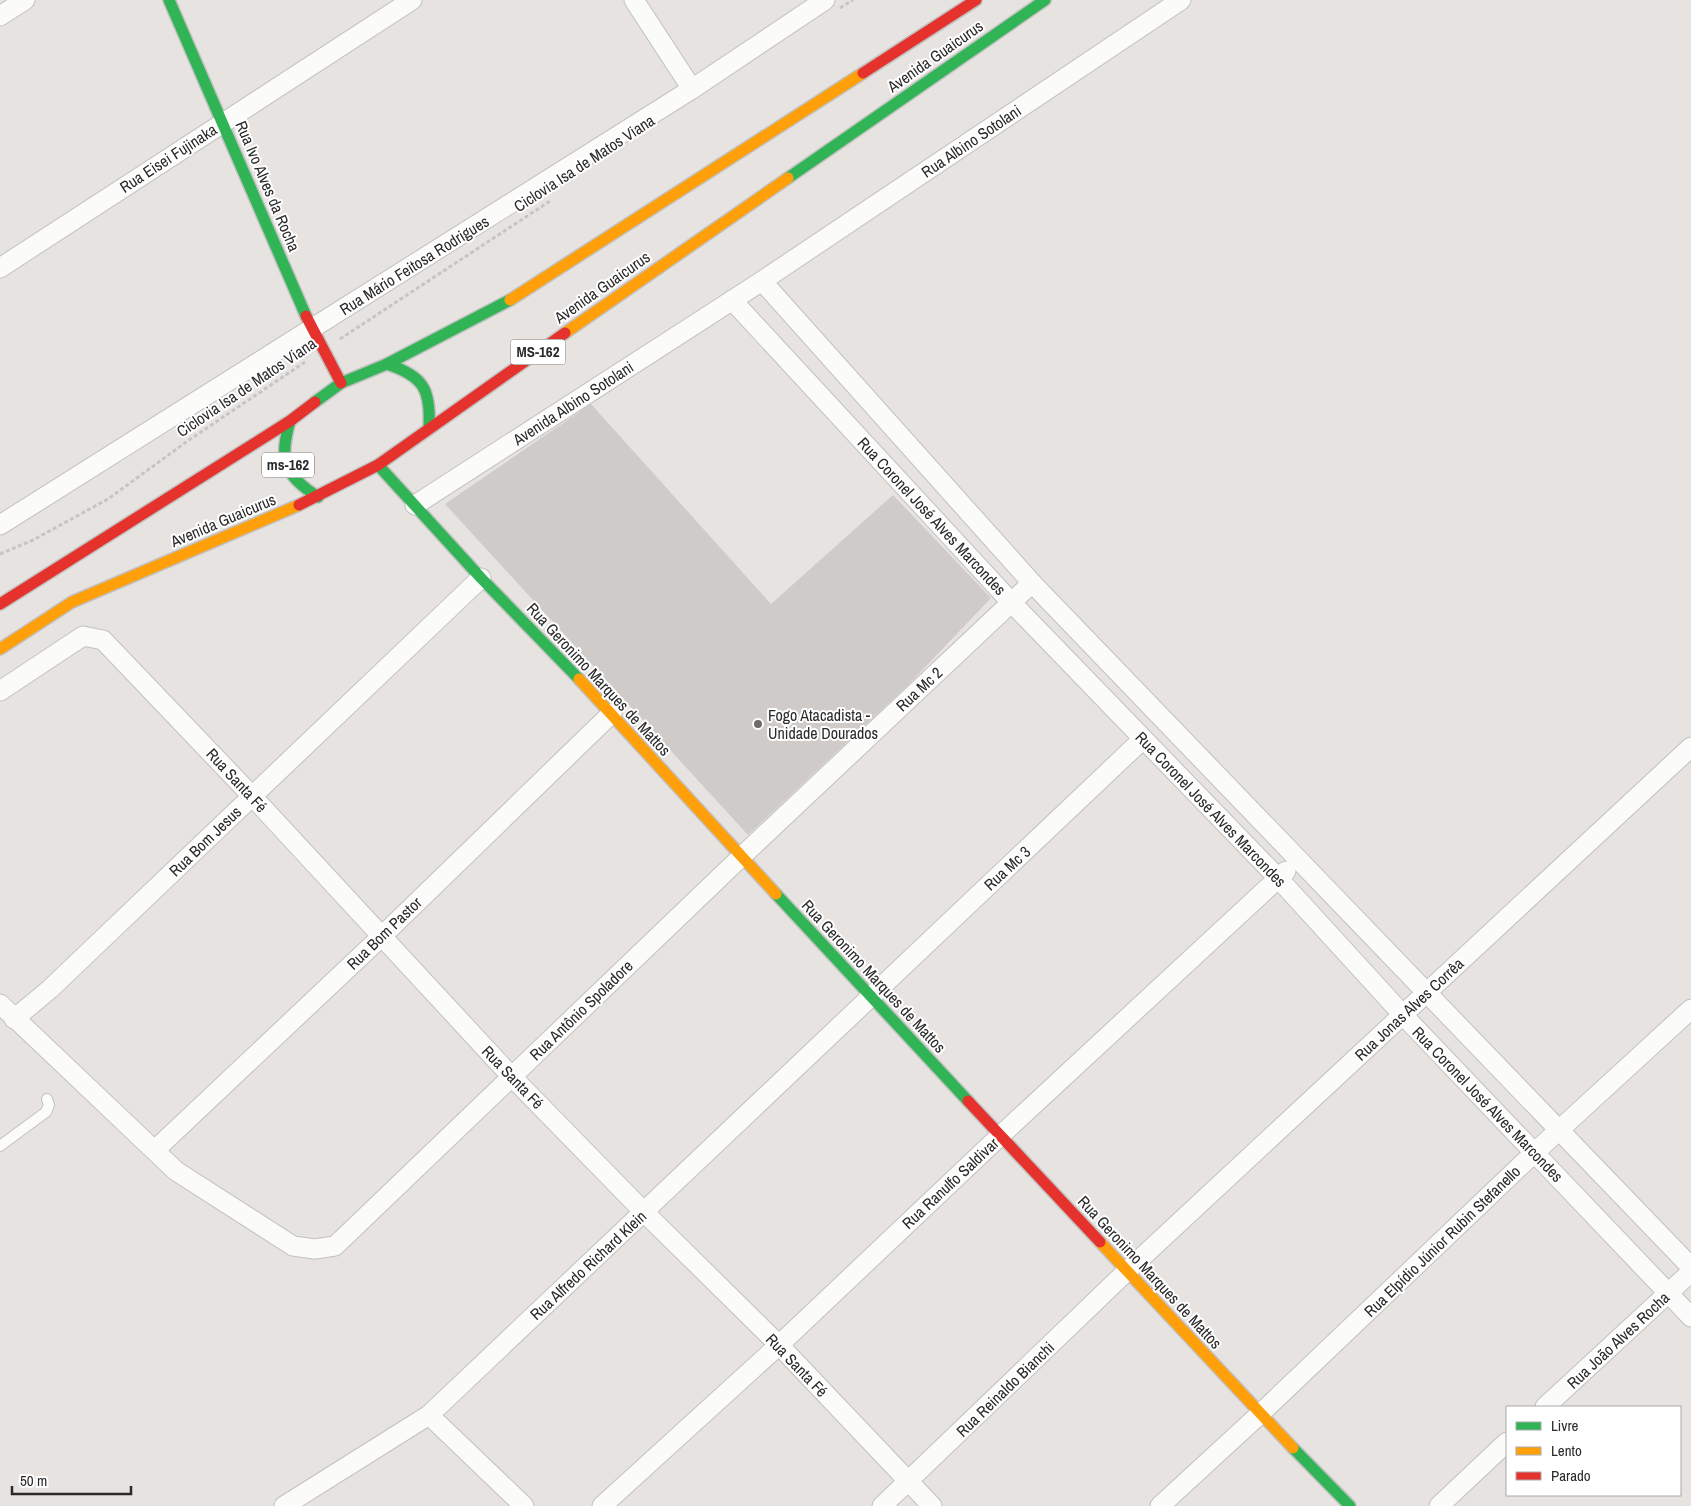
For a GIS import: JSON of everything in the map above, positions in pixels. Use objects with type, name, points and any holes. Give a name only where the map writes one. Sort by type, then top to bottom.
[{"type":"main road","name":"Rua Ivo Alves da Rocha","points":[[169,0],[312,330],[341,382]]},
{"type":"main road","name":"Avenida Guaicurus","points":[[0,604],[290,421],[341,382],[387,364],[527,291],[976,0]]},
{"type":"main road","name":"Avenida Guaicurus","points":[[0,649],[72,602],[318,497],[378,465],[429,427],[1045,0]]},
{"type":"main road","points":[[387,364],[405,369],[427,388],[431,404],[429,427]]},
{"type":"main road","name":"ms-162","points":[[290,421],[283,448],[290,473],[304,488],[318,497]]},
{"type":"main road","name":"Rua Geronimo Marques de Mattos","points":[[378,465],[481,578],[612,713],[740,858],[872,996],[1260,1414],[1350,1506]]},
{"type":"street","points":[[0,16],[25,0]]},
{"type":"street","points":[[634,0],[692,89]]},
{"type":"street","name":"Rua Albino Sotolani","points":[[732,300],[1181,0]]},
{"type":"street","name":"Rua Eisei Fujinaka","points":[[0,268],[406,2]]},
{"type":"street","name":"Rua Mário Feitosa Rodrigues","points":[[0,525],[692,89],[831,5]]},
{"type":"street","name":"Rua Coronel José Alves Marcondes","points":[[762,281],[1032,583],[1691,1267]]},
{"type":"street","name":"Rua Coronel José Alves Marcondes","points":[[732,300],[1012,602],[1278,878],[1403,1015],[1691,1317]]},
{"type":"street","name":"Avenida Albino Sotolani","points":[[415,505],[732,300]]},
{"type":"street","name":"Rua Bom Jesus","points":[[14,1019],[50,989],[481,578]]},
{"type":"street","name":"Rua Mc 2","points":[[740,858],[1032,583]]},
{"type":"street","name":"Rua Santa Fé","points":[[0,691],[83,636],[103,640],[252,796],[512,1077],[644,1212],[779,1345],[932,1506]]},
{"type":"street","name":"Rua Bom Pastor","points":[[154,1150],[381,937],[612,713]]},
{"type":"street","name":"Rua Mc 3","points":[[872,996],[1143,739]]},
{"type":"street","name":"Rua Jonas Alves Corrêa","points":[[1127,1271],[1691,747]]},
{"type":"street","name":"Rua Antônio Spoladore","points":[[154,1150],[176,1171],[293,1246],[315,1249],[335,1246],[740,858]]},
{"type":"street","name":"Rua Ranulfo Saldivar","points":[[602,1506],[779,1345],[1001,1135],[1298,860]]},
{"type":"street","name":"Rua Alfredo Richard Klein","points":[[284,1506],[429,1415],[872,996]]},
{"type":"street","points":[[0,1004],[154,1150]]},
{"type":"street","name":"Rua Elpídio Júnior Rubin Stefanello","points":[[1160,1506],[1260,1414],[1534,1152],[1559,1132],[1691,1009]]},
{"type":"street","name":"Rua Reinaldo Bianchi","points":[[882,1506],[1127,1271]]},
{"type":"street","name":"Rua João Alves Rocha","points":[[1546,1406],[1691,1272]]},
{"type":"street","points":[[429,1415],[524,1506]]},
{"type":"street","points":[[1438,1506],[1506,1443]]},
{"type":"lane","points":[[0,1146],[46,1112],[49,1105],[47,1099]]},
{"type":"path","points":[[831,5],[853,0]]},
{"type":"path","name":"Ciclovia Isa de Matos Viana","points":[[0,554],[33,540],[108,499],[189,440],[553,199]]},
{"type":"building","name":"Fogo Atacadista - Unidade Dourados","points":[[591,404],[771,604],[893,495],[991,598],[910,683],[748,835],[445,504]]},
{"type":"traffic: fast","points":[[169,0],[306,316]]},
{"type":"traffic: fast","points":[[788,178],[1045,0]]},
{"type":"traffic: fast","points":[[315,402],[341,383],[387,364],[510,300]]},
{"type":"traffic: fast","points":[[387,364],[417,379],[422,386],[428,403],[429,427]]},
{"type":"traffic: fast","points":[[290,421],[285,446],[287,465],[297,481],[318,497]]},
{"type":"traffic: fast","points":[[378,465],[481,578],[579,679]]},
{"type":"traffic: fast","points":[[776,894],[968,1101]]},
{"type":"traffic: fast","points":[[1293,1448],[1350,1506]]},
{"type":"traffic: slow","points":[[510,300],[863,73]]},
{"type":"traffic: slow","points":[[565,333],[788,178]]},
{"type":"traffic: slow","points":[[0,649],[72,602],[299,505]]},
{"type":"traffic: slow","points":[[579,679],[776,894]]},
{"type":"traffic: slow","points":[[1100,1242],[1293,1448]]},
{"type":"traffic: jam","points":[[863,73],[976,0]]},
{"type":"traffic: jam","points":[[306,316],[341,383]]},
{"type":"traffic: jam","points":[[299,505],[378,465],[565,333]]},
{"type":"traffic: jam","points":[[0,604],[290,421],[315,402]]},
{"type":"traffic: jam","points":[[968,1101],[1100,1242]]},
{"type":"place","name":"Fogo Atacadista - Unidade Dourados","points":[[758,724]]}]
